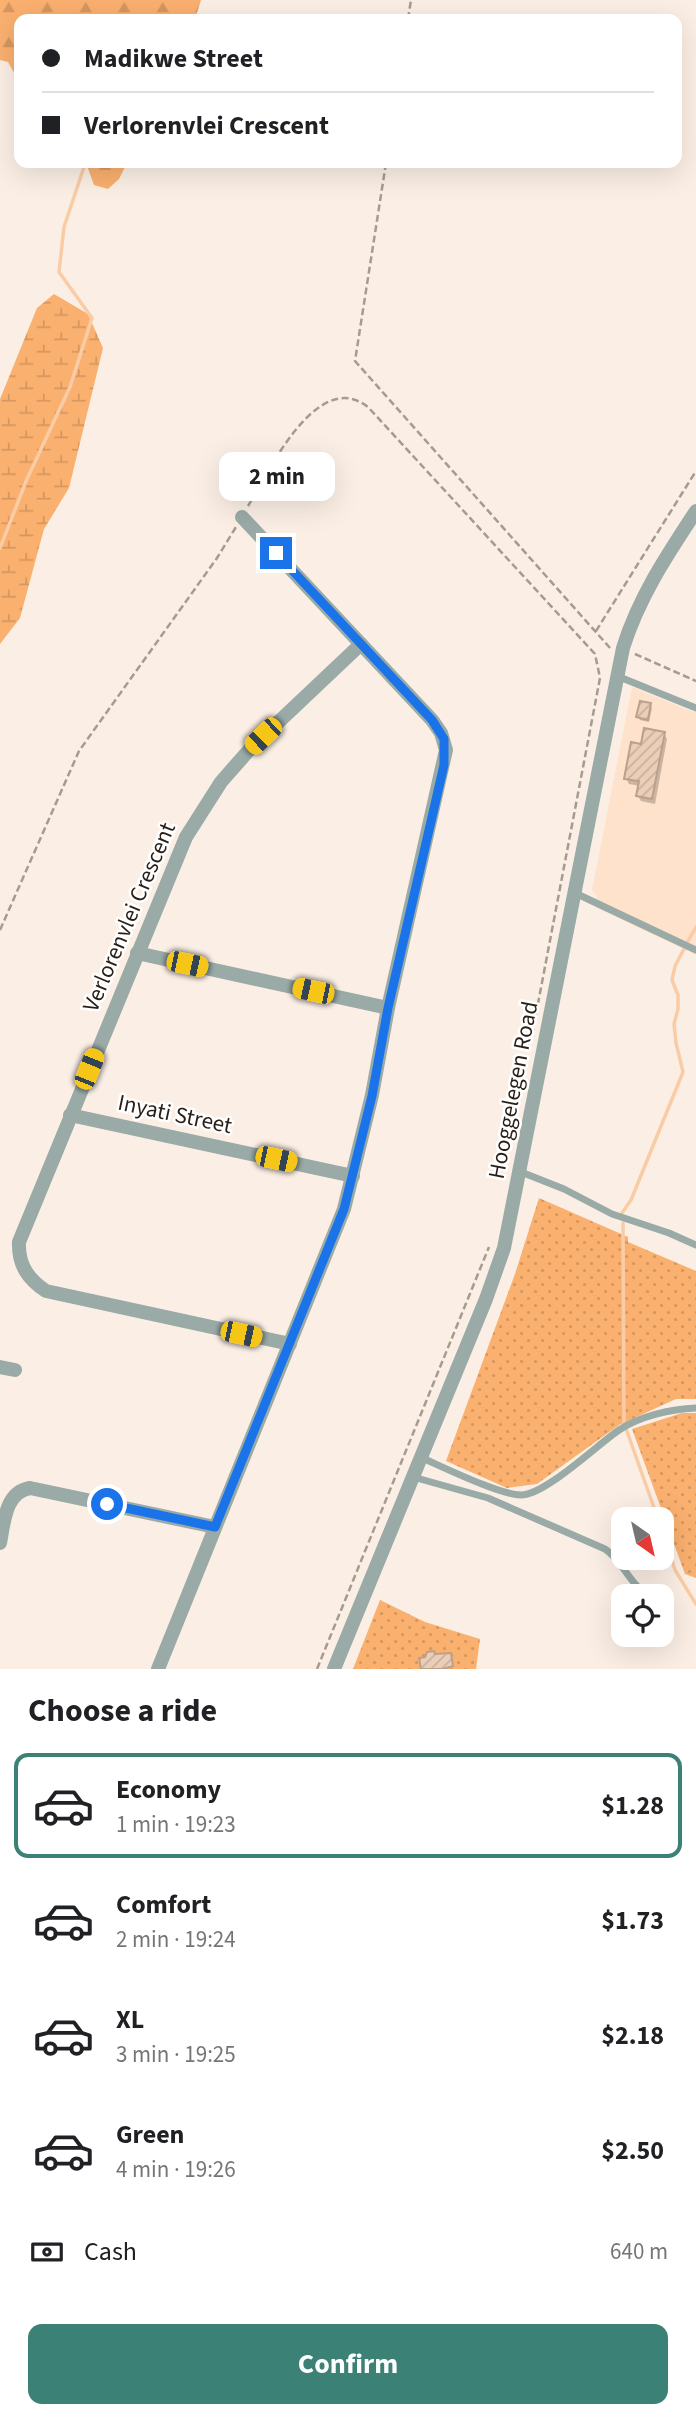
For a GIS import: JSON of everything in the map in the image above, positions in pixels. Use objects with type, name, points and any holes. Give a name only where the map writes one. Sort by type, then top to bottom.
[{"type":"street","name":"Hooggelegen Road","points":[[334,1669],[497,1270],[513,1213],[622,653],[631,621],[650,582],[696,511]]},
{"type":"street","points":[[158,1669],[330,1247],[353,1176],[446,750],[441,733],[432,720],[242,517]]},
{"type":"street","name":"Verlorenvlei Crescent","points":[[290,1344],[46,1291],[31,1280],[21,1263],[19,1242],[186,837],[221,782],[250,749],[361,644]]},
{"type":"street","points":[[137,953],[388,1008]]},
{"type":"street","name":"Inyati Street","points":[[70,1115],[353,1176]]},
{"type":"street","points":[[0,1367],[15,1370]]},
{"type":"street","points":[[0,1543],[10,1502],[19,1491],[30,1488],[215,1527]]},
{"type":"lane","points":[[616,676],[696,708]]},
{"type":"lane","points":[[574,892],[696,950]]},
{"type":"lane","points":[[521,1172],[564,1189],[612,1214],[696,1245]]},
{"type":"lane","points":[[420,1457],[510,1494],[528,1494],[621,1429],[660,1414],[696,1408]]},
{"type":"lane","points":[[412,1477],[488,1498],[605,1549],[636,1584]]},
{"type":"path","points":[[385,168],[355,361],[596,631],[622,653],[696,681]]},
{"type":"path","points":[[0,930],[79,751],[217,558],[295,429],[327,402],[340,398],[355,399],[368,407],[595,654],[600,678],[530,1044]]},
{"type":"path","points":[[596,631],[696,471]]},
{"type":"path","points":[[317,1669],[492,1241]]},
{"type":"shaded area","points":[[632,687],[696,713],[696,955],[595,907],[597,896],[592,890]]},
{"type":"green space","points":[[0,0],[201,0],[197,14],[14,14],[14,73],[8,62],[0,60]]},
{"type":"green space","points":[[88,168],[124,168],[119,179],[108,189],[94,185]]},
{"type":"green space","points":[[54,294],[88,314],[103,348],[69,488],[44,529],[20,618],[0,644],[0,399],[37,308]]},
{"type":"green space","points":[[539,1198],[628,1237],[628,1242],[696,1271],[696,1399],[676,1399],[619,1425],[537,1484],[507,1488],[446,1461],[515,1274]]},
{"type":"green space","points":[[682,1413],[696,1413],[696,1578],[685,1574],[674,1544],[674,1507],[661,1507],[632,1429]]},
{"type":"green space","points":[[380,1600],[425,1622],[480,1639],[476,1669],[353,1669]]},
{"type":"building","points":[[640,701],[651,703],[648,720],[636,717]]},
{"type":"building","points":[[644,728],[665,732],[652,799],[636,796],[639,781],[624,779],[631,742],[641,744]]},
{"type":"building","points":[[434,1651],[435,1654],[451,1653],[453,1666],[421,1669],[419,1658]]},
{"type":"waterway","points":[[0,548],[27,479],[70,387],[92,318],[59,272],[64,227],[84,168]]},
{"type":"waterway","points":[[688,941],[696,927]]},
{"type":"waterway","points":[[622,1213],[631,1200],[683,1072],[674,1024],[678,995],[672,980],[675,966],[684,949]]},
{"type":"waterway","points":[[623,1223],[624,1423],[654,1507]]},
{"type":"waterway","points":[[674,1567],[696,1604]]},
{"type":"route","points":[[107,1504],[215,1527],[344,1209],[372,1096],[388,1008],[444,765],[444,739],[432,720],[276,553]]}]
